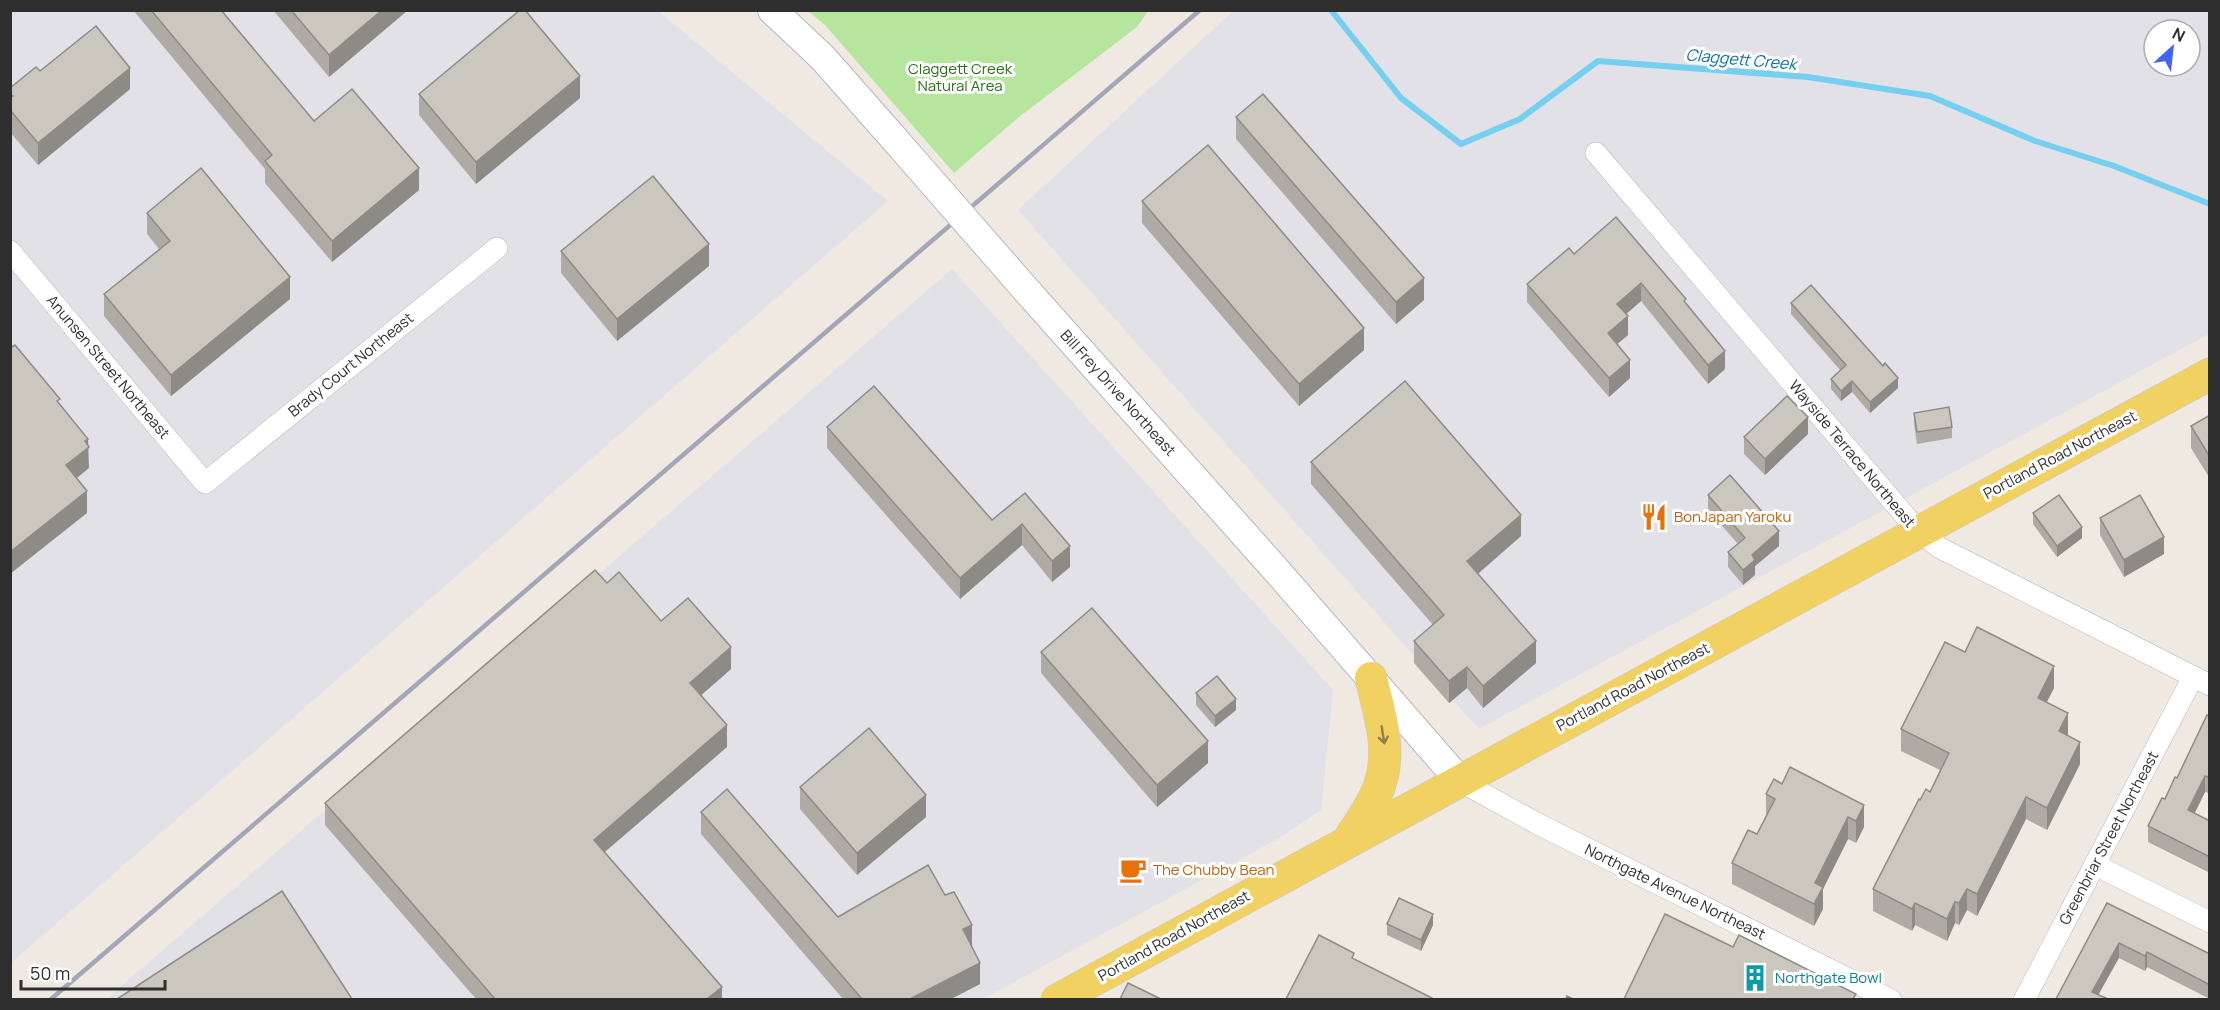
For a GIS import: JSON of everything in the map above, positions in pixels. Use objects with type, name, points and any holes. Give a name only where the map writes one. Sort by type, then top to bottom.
[{"type":"main road","name":"Portland Road Northeast","points":[[1057,999],[2210,374]]},
{"type":"main road","points":[[1348,841],[1381,783],[1386,755],[1371,678]]},
{"type":"street","name":"Bill Frey Drive Northeast","points":[[772,10],[823,58],[1460,781]]},
{"type":"street","name":"Wayside Terrace Northeast","points":[[1596,153],[1919,532],[1940,548],[2201,681]]},
{"type":"street","name":"Brady Court Northeast","points":[[205,483],[497,248]]},
{"type":"street","name":"Anunsen Street Northeast","points":[[10,251],[205,483]]},
{"type":"street","name":"Greenbriar Street Northeast","points":[[2024,999],[2095,865],[2201,681]]},
{"type":"street","name":"Northgate Avenue Northeast","points":[[1460,781],[1536,823],[1891,999]]},
{"type":"street","points":[[2095,865],[2210,922]]},
{"type":"shaded area","points":[[11,11],[658,11],[888,201],[11,963]]},
{"type":"shaded area","points":[[1233,11],[2209,11],[2209,334],[1479,729],[1018,210]]},
{"type":"shaded area","points":[[952,269],[1333,690],[1321,810],[1281,837],[983,999],[105,1000]]},
{"type":"green space","name":"Claggett Creek Natural Area","points":[[808,11],[1148,11],[1137,27],[1019,117],[954,173],[825,25]]},
{"type":"building","points":[[151,10],[221,10],[314,121],[352,89],[419,168],[332,241],[265,161],[272,155]]},
{"type":"building","points":[[291,10],[382,10],[329,55]]},
{"type":"building","points":[[520,10],[525,10],[580,76],[476,162],[419,94]]},
{"type":"building","points":[[96,26],[130,68],[38,143],[10,110],[10,98],[13,96],[10,94],[10,88],[36,67],[40,71]]},
{"type":"building","points":[[1263,94],[1424,278],[1396,302],[1236,117]]},
{"type":"building","points":[[1208,145],[1364,328],[1299,384],[1142,201]]},
{"type":"building","points":[[201,168],[290,277],[171,375],[104,294],[170,241],[147,213]]},
{"type":"building","points":[[653,176],[709,244],[617,319],[561,251]]},
{"type":"building","points":[[1616,217],[1686,299],[1684,301],[1725,351],[1708,365],[1641,283],[1617,304],[1628,316],[1608,333],[1630,360],[1609,378],[1527,284],[1569,248],[1574,254]]},
{"type":"building","points":[[1811,285],[1883,366],[1885,363],[1898,378],[1870,402],[1852,381],[1841,391],[1831,379],[1846,365],[1791,303]]},
{"type":"building","points":[[15,345],[60,399],[57,401],[88,439],[85,441],[89,447],[66,465],[87,491],[10,552],[10,348]]},
{"type":"building","points":[[1405,381],[1521,515],[1467,561],[1536,641],[1483,686],[1467,667],[1449,681],[1414,641],[1444,615],[1311,462]]},
{"type":"building","points":[[874,386],[992,520],[1025,493],[1070,546],[1052,561],[1022,524],[960,578],[827,427]]},
{"type":"building","points":[[1787,396],[1808,417],[1765,459],[1744,437]]},
{"type":"building","points":[[1949,407],[1952,427],[1917,432],[1914,413]]},
{"type":"building","points":[[2210,415],[2210,457],[2191,426]]},
{"type":"building","points":[[1730,475],[1779,531],[1752,555],[1755,560],[1743,570],[1728,552],[1745,538],[1708,495]]},
{"type":"building","points":[[2059,495],[2082,527],[2057,546],[2033,513]]},
{"type":"building","points":[[2140,495],[2164,537],[2124,560],[2100,518]]},
{"type":"building","points":[[595,570],[607,583],[619,572],[661,621],[688,598],[731,647],[690,683],[727,725],[594,840],[722,987],[707,999],[495,999],[325,803]]},
{"type":"building","points":[[1092,608],[1208,741],[1157,785],[1041,652]]},
{"type":"building","points":[[1977,627],[2054,666],[2038,698],[2068,713],[2059,731],[2080,742],[2047,808],[2026,797],[1977,894],[1967,889],[1959,903],[1955,902],[1947,919],[1915,903],[1912,909],[1873,889],[1919,799],[1926,789],[1930,792],[1949,753],[1901,729],[1945,642],[1965,652]]},
{"type":"building","points":[[1217,676],[1236,699],[1215,716],[1196,693]]},
{"type":"building","points":[[2207,715],[2210,716],[2210,773],[2208,777],[2205,776],[2188,810],[2210,821],[2210,857],[2148,826],[2162,798],[2165,799],[2175,777],[2177,778]]},
{"type":"building","points":[[869,728],[926,795],[857,853],[800,787]]},
{"type":"building","points":[[1790,767],[1864,805],[1856,821],[1848,817],[1815,883],[1823,887],[1814,904],[1732,863],[1748,830],[1757,834],[1775,799],[1766,794],[1774,779],[1782,784]]},
{"type":"building","points":[[727,789],[838,917],[928,865],[945,895],[954,892],[972,925],[963,929],[980,963],[910,999],[862,999],[701,812]]},
{"type":"building","points":[[282,891],[352,999],[117,999]]},
{"type":"building","points":[[1399,898],[1433,914],[1421,940],[1387,924]]},
{"type":"building","points":[[2107,903],[2210,954],[2210,985],[2147,952],[2145,956],[2119,943],[2092,992],[2108,999],[2056,999]]},
{"type":"building","points":[[1665,914],[1733,947],[1739,935],[1856,994],[1853,999],[1624,999]]},
{"type":"building","points":[[1319,935],[1354,953],[1352,958],[1432,999],[1286,999]]},
{"type":"building","points":[[1128,983],[1161,999],[1120,999]]},
{"type":"waterway","name":"Claggett Creek","points":[[1331,10],[1401,98],[1461,144],[1520,119],[1598,61],[1808,77],[1930,96],[2035,141],[2114,166],[2210,204]]},
{"type":"railway","points":[[50,1000],[1200,10]]},
{"type":"place","name":"BonJapan Yaroku","points":[[1654,517]]},
{"type":"place","name":"The Chubby Bean","points":[[1133,870]]},
{"type":"place","name":"Northgate Bowl","points":[[1755,978]]}]
